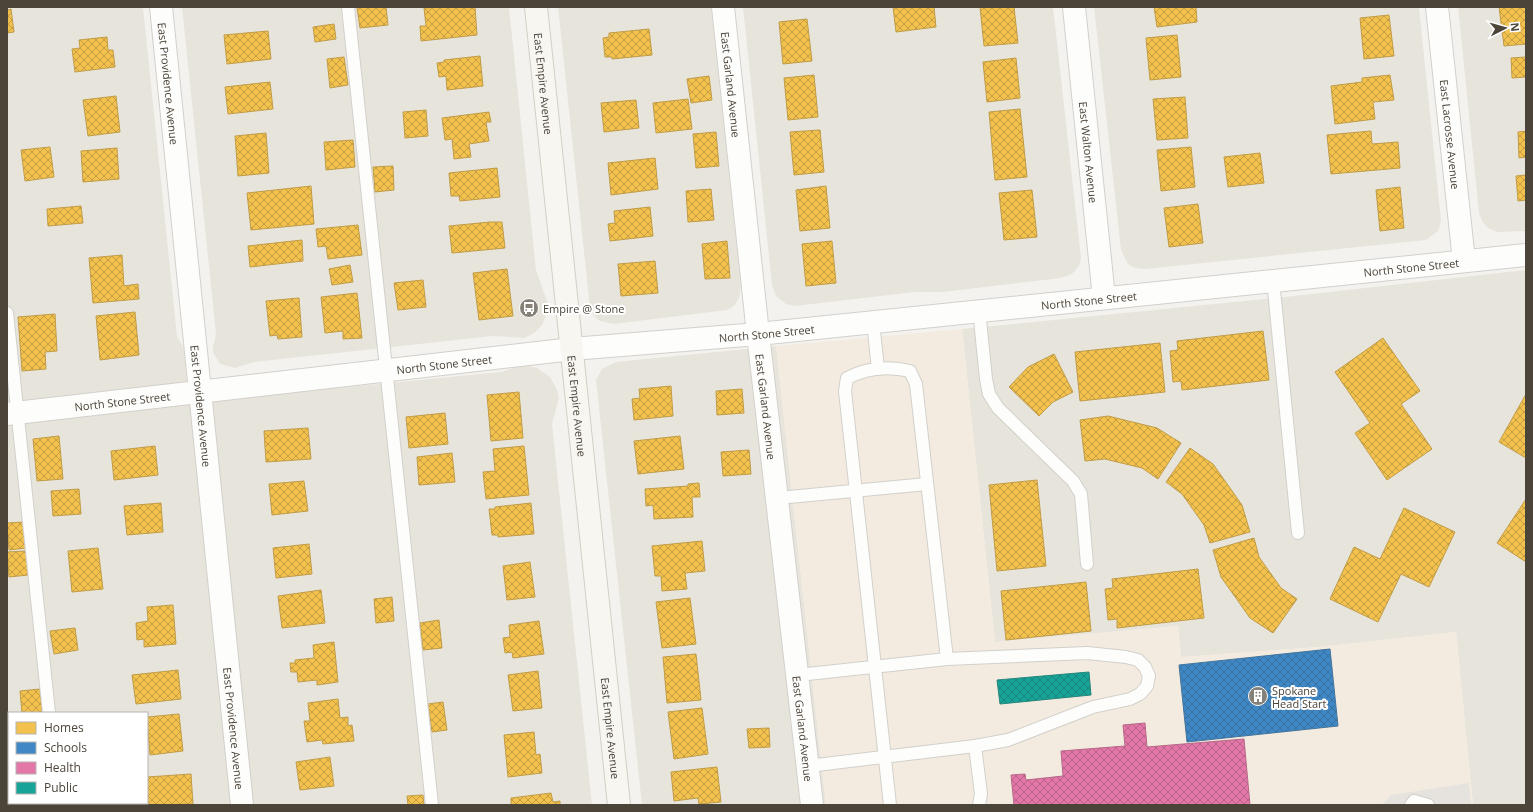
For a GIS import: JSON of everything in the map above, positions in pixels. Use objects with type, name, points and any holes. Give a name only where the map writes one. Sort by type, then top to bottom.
[{"type":"street","name":"East Providence Avenue","points":[[161,7],[242,805]]},
{"type":"street","name":"East Empire Avenue","points":[[536,7],[619,805]]},
{"type":"street","name":"East Garland Avenue","points":[[723,7],[758,334],[812,805]]},
{"type":"street","name":"East Walton Avenue","points":[[1074,7],[1104,298]]},
{"type":"street","name":"East Lacrosse Avenue","points":[[1437,7],[1464,261]]},
{"type":"street","name":"North Stone Street","points":[[12,413],[385,369],[572,349],[758,334],[979,310],[1526,255]]},
{"type":"lane","points":[[348,7],[432,805]]},
{"type":"lane","points":[[1273,280],[1298,533]]},
{"type":"lane","points":[[979,310],[989,394],[998,408],[1073,481],[1081,494],[1087,564]]},
{"type":"lane","points":[[7,313],[12,413],[49,712]]},
{"type":"lane","points":[[873,322],[878,369]]},
{"type":"lane","points":[[890,805],[845,391],[848,378],[852,375],[878,369],[897,368],[910,370],[916,384],[947,660]]},
{"type":"lane","points":[[778,498],[856,492],[927,484]]},
{"type":"lane","points":[[798,675],[947,660],[1087,653],[1126,657],[1138,660],[1145,667],[1149,676],[1147,686],[1140,694],[1130,699],[1093,707],[1008,740],[975,746],[808,766]]},
{"type":"lane","points":[[975,746],[981,794],[979,805]]},
{"type":"lane","points":[[1411,805],[1414,801],[1428,805]]},
{"type":"shaded area","points":[[7,7],[143,7],[177,336],[184,349],[188,398],[257,396],[501,372],[522,365],[537,368],[550,377],[557,390],[559,398],[552,424],[592,805],[7,805]]},
{"type":"shaded area","points":[[182,7],[509,7],[536,270],[548,304],[547,313],[542,325],[534,333],[524,338],[493,336],[254,362],[235,368],[220,364],[213,352],[216,334]]},
{"type":"shaded area","points":[[558,7],[711,7],[741,286],[739,298],[734,306],[727,310],[614,324],[600,321],[593,315],[590,308]]},
{"type":"shaded area","points":[[743,7],[1053,7],[1081,258],[1079,266],[1072,274],[1061,278],[943,292],[915,292],[795,306],[786,304],[776,296],[772,285]]},
{"type":"shaded area","points":[[1094,7],[1419,7],[1441,221],[1438,231],[1426,240],[1145,269],[1135,268],[1128,264],[1121,250]]},
{"type":"shaded area","points":[[1458,7],[1526,7],[1526,231],[1497,232],[1488,228],[1482,221],[1479,213]]},
{"type":"shaded area","points":[[1526,270],[1526,805],[1473,805],[1456,632],[1319,647],[1181,657],[1178,626],[995,642],[962,329],[1285,297]]},
{"type":"shaded area","points":[[962,329],[995,642],[1178,626],[1181,657],[1319,647],[1456,632],[1473,805],[826,805],[776,346]]},
{"type":"shaded area","points":[[776,346],[826,805],[642,805],[596,380],[602,369],[616,362]]},
{"type":"shaded area","points":[[1469,783],[1471,805],[1382,805],[1391,795]]},
{"type":"building: Homes","points":[[357,7],[386,7],[388,25],[360,28]]},
{"type":"building: Homes","points":[[475,7],[477,35],[421,41],[420,26],[426,26],[424,8]]},
{"type":"building: Homes","points":[[893,7],[934,7],[936,27],[896,32]]},
{"type":"building: Homes","points":[[980,7],[1014,7],[1018,43],[984,46]]},
{"type":"building: Homes","points":[[1154,7],[1196,7],[1197,22],[1157,27]]},
{"type":"building: Homes","points":[[1499,7],[1526,7],[1526,44],[1504,46]]},
{"type":"building: Homes","points":[[11,9],[14,32],[7,33],[7,10]]},
{"type":"building: Homes","points":[[1389,15],[1394,56],[1364,59],[1360,18]]},
{"type":"building: Homes","points":[[807,19],[812,61],[783,64],[779,22]]},
{"type":"building: Homes","points":[[334,24],[336,39],[315,42],[313,27]]},
{"type":"building: Homes","points":[[649,29],[652,55],[612,59],[612,57],[605,57],[603,38],[609,37],[609,33]]},
{"type":"building: Homes","points":[[268,31],[271,59],[227,64],[224,35]]},
{"type":"building: Homes","points":[[1177,35],[1181,77],[1150,80],[1146,38]]},
{"type":"building: Homes","points":[[107,37],[108,50],[113,50],[115,67],[75,72],[72,49],[80,48],[79,40]]},
{"type":"building: Homes","points":[[480,56],[483,86],[447,90],[446,76],[439,77],[437,63],[444,62],[444,60]]},
{"type":"building: Homes","points":[[344,57],[348,85],[330,88],[327,59]]},
{"type":"building: Homes","points":[[1526,57],[1526,77],[1512,78],[1511,58]]},
{"type":"building: Homes","points":[[1016,58],[1020,98],[987,102],[983,62]]},
{"type":"building: Homes","points":[[814,75],[818,117],[788,120],[784,78]]},
{"type":"building: Homes","points":[[1390,75],[1394,100],[1373,102],[1375,119],[1335,124],[1331,86],[1362,82],[1362,78]]},
{"type":"building: Homes","points":[[709,76],[712,100],[691,103],[687,79]]},
{"type":"building: Homes","points":[[270,82],[273,109],[228,114],[225,87]]},
{"type":"building: Homes","points":[[116,96],[120,132],[88,136],[83,100]]},
{"type":"building: Homes","points":[[1185,97],[1188,138],[1157,140],[1153,99]]},
{"type":"building: Homes","points":[[688,99],[692,129],[656,133],[653,103]]},
{"type":"building: Homes","points":[[636,100],[639,128],[604,132],[601,103]]},
{"type":"building: Homes","points":[[1020,109],[1027,177],[995,180],[989,112]]},
{"type":"building: Homes","points":[[426,110],[428,136],[405,138],[403,112]]},
{"type":"building: Homes","points":[[489,112],[491,122],[486,122],[489,141],[469,144],[471,157],[454,159],[452,139],[445,140],[442,118]]},
{"type":"building: Homes","points":[[820,130],[824,172],[794,175],[790,132]]},
{"type":"building: Homes","points":[[1371,131],[1372,144],[1398,142],[1400,168],[1331,174],[1327,135]]},
{"type":"building: Homes","points":[[1526,131],[1526,157],[1519,158],[1518,132]]},
{"type":"building: Homes","points":[[716,132],[719,166],[696,168],[693,134]]},
{"type":"building: Homes","points":[[266,133],[269,173],[238,176],[235,136]]},
{"type":"building: Homes","points":[[353,140],[355,167],[326,170],[324,142]]},
{"type":"building: Homes","points":[[50,147],[54,177],[25,181],[21,150]]},
{"type":"building: Homes","points":[[1191,147],[1195,187],[1161,191],[1157,150]]},
{"type":"building: Homes","points":[[117,148],[119,179],[83,182],[81,151]]},
{"type":"building: Homes","points":[[1260,153],[1264,183],[1228,187],[1224,157]]},
{"type":"building: Homes","points":[[655,158],[658,189],[611,195],[608,163]]},
{"type":"building: Homes","points":[[393,166],[394,190],[375,192],[373,167]]},
{"type":"building: Homes","points":[[497,168],[500,197],[460,201],[459,196],[451,196],[449,173]]},
{"type":"building: Homes","points":[[1526,175],[1526,200],[1518,201],[1516,176]]},
{"type":"building: Homes","points":[[311,186],[314,224],[251,230],[247,193]]},
{"type":"building: Homes","points":[[826,186],[830,228],[800,231],[796,190]]},
{"type":"building: Homes","points":[[1400,187],[1404,228],[1380,231],[1376,190]]},
{"type":"building: Homes","points":[[711,189],[714,220],[688,222],[686,191]]},
{"type":"building: Homes","points":[[1032,190],[1037,237],[1004,240],[999,193]]},
{"type":"building: Homes","points":[[1198,204],[1203,243],[1169,247],[1164,208]]},
{"type":"building: Homes","points":[[81,206],[83,223],[48,226],[47,209]]},
{"type":"building: Homes","points":[[650,207],[653,236],[610,241],[608,224],[615,223],[614,211]]},
{"type":"building: Homes","points":[[502,222],[505,248],[452,253],[449,226]]},
{"type":"building: Homes","points":[[358,225],[362,255],[328,259],[326,246],[318,247],[316,229]]},
{"type":"building: Homes","points":[[302,240],[303,261],[250,267],[248,246]]},
{"type":"building: Homes","points":[[727,241],[730,278],[705,279],[702,244]]},
{"type":"building: Homes","points":[[832,241],[836,283],[806,286],[802,244]]},
{"type":"building: Homes","points":[[122,255],[124,286],[138,284],[139,299],[93,303],[89,258]]},
{"type":"building: Homes","points":[[655,261],[658,293],[621,296],[618,264]]},
{"type":"building: Homes","points":[[350,265],[353,282],[332,285],[329,269]]},
{"type":"building: Homes","points":[[507,269],[513,316],[479,320],[473,273]]},
{"type":"building: Homes","points":[[423,280],[426,307],[398,310],[394,283]]},
{"type":"building: Homes","points":[[357,293],[362,338],[343,339],[343,331],[325,333],[321,297]]},
{"type":"building: Homes","points":[[299,298],[302,337],[278,339],[277,335],[270,336],[266,301]]},
{"type":"building: Homes","points":[[135,312],[139,355],[100,360],[96,316]]},
{"type":"building: Homes","points":[[55,314],[57,351],[45,352],[46,369],[22,371],[18,317]]},
{"type":"building: Homes","points":[[1263,331],[1269,380],[1182,390],[1181,381],[1173,382],[1170,351],[1178,350],[1177,341]]},
{"type":"building: Homes","points":[[1383,338],[1420,391],[1401,404],[1432,449],[1387,480],[1355,433],[1370,423],[1335,372]]},
{"type":"building: Homes","points":[[1160,343],[1165,392],[1080,401],[1075,352]]},
{"type":"building: Homes","points":[[1054,354],[1073,392],[1053,402],[1039,416],[1009,387],[1028,367]]},
{"type":"building: Homes","points":[[671,386],[673,416],[634,420],[632,399],[640,398],[639,389]]},
{"type":"building: Homes","points":[[742,389],[744,413],[717,415],[716,391]]},
{"type":"building: Homes","points":[[519,392],[523,438],[491,441],[487,395]]},
{"type":"building: Homes","points":[[1526,394],[1526,458],[1499,442]]},
{"type":"building: Homes","points":[[445,413],[448,444],[409,448],[406,417]]},
{"type":"building: Homes","points":[[1108,416],[1157,428],[1181,443],[1158,479],[1142,468],[1105,459],[1085,461],[1080,420]]},
{"type":"building: Homes","points":[[308,428],[311,459],[266,462],[264,431]]},
{"type":"building: Homes","points":[[59,436],[63,479],[37,481],[33,439]]},
{"type":"building: Homes","points":[[680,436],[684,469],[638,474],[634,441]]},
{"type":"building: Homes","points":[[155,446],[158,475],[114,480],[111,451]]},
{"type":"building: Homes","points":[[524,446],[529,495],[486,499],[483,472],[495,471],[493,449]]},
{"type":"building: Homes","points":[[1190,448],[1213,464],[1242,505],[1250,532],[1210,543],[1204,525],[1182,494],[1166,482]]},
{"type":"building: Homes","points":[[749,450],[751,474],[723,476],[721,452]]},
{"type":"building: Homes","points":[[452,453],[455,482],[419,485],[417,457]]},
{"type":"building: Homes","points":[[1037,480],[1046,566],[997,571],[989,485]]},
{"type":"building: Homes","points":[[304,481],[308,511],[272,515],[269,484]]},
{"type":"building: Homes","points":[[699,483],[700,497],[692,497],[693,517],[654,519],[653,505],[646,506],[645,489],[688,486],[688,484]]},
{"type":"building: Homes","points":[[79,489],[81,514],[53,516],[51,491]]},
{"type":"building: Homes","points":[[1526,499],[1526,562],[1497,543]]},
{"type":"building: Homes","points":[[161,503],[163,532],[127,535],[124,506]]},
{"type":"building: Homes","points":[[531,503],[534,534],[498,537],[498,535],[492,535],[489,509]]},
{"type":"building: Homes","points":[[1404,508],[1455,532],[1429,587],[1401,574],[1378,622],[1330,599],[1354,547],[1380,559]]},
{"type":"building: Homes","points":[[24,522],[27,548],[9,550],[7,523]]},
{"type":"building: Homes","points":[[1254,538],[1259,557],[1281,588],[1297,599],[1273,633],[1250,618],[1221,577],[1213,550]]},
{"type":"building: Homes","points":[[702,541],[705,571],[685,573],[687,589],[662,591],[661,576],[655,576],[652,546]]},
{"type":"building: Homes","points":[[309,544],[312,574],[276,578],[273,548]]},
{"type":"building: Homes","points":[[98,548],[103,589],[72,592],[68,551]]},
{"type":"building: Homes","points":[[26,551],[28,575],[9,577],[7,552]]},
{"type":"building: Homes","points":[[530,562],[535,597],[507,600],[503,566]]},
{"type":"building: Homes","points":[[1198,569],[1204,618],[1117,628],[1117,619],[1108,620],[1105,589],[1113,588],[1112,579]]},
{"type":"building: Homes","points":[[1086,582],[1091,631],[1006,640],[1001,591]]},
{"type":"building: Homes","points":[[321,590],[325,623],[282,628],[278,596]]},
{"type":"building: Homes","points":[[392,597],[394,621],[376,623],[374,599]]},
{"type":"building: Homes","points":[[690,598],[696,644],[662,648],[656,602]]},
{"type":"building: Homes","points":[[173,605],[176,644],[144,647],[144,639],[137,640],[136,623],[148,621],[147,607]]},
{"type":"building: Homes","points":[[439,620],[442,648],[423,650],[420,623]]},
{"type":"building: Homes","points":[[539,621],[544,654],[513,658],[512,652],[505,653],[503,638],[510,637],[509,625]]},
{"type":"building: Homes","points":[[75,628],[78,650],[54,654],[50,631]]},
{"type":"building: Homes","points":[[334,642],[338,682],[317,685],[317,680],[298,682],[297,672],[291,672],[290,663],[295,663],[295,660],[314,658],[313,645]]},
{"type":"building: Homes","points":[[696,654],[701,700],[667,703],[663,657]]},
{"type":"building: Homes","points":[[178,670],[181,699],[136,704],[132,675]]},
{"type":"building: Homes","points":[[538,671],[542,708],[513,711],[508,675]]},
{"type":"building: Homes","points":[[40,689],[42,712],[22,712],[20,691]]},
{"type":"building: Homes","points":[[338,699],[340,718],[348,717],[348,726],[352,725],[354,741],[323,744],[322,740],[307,742],[304,721],[310,721],[308,703]]},
{"type":"building: Homes","points":[[443,702],[447,730],[432,732],[428,704]]},
{"type":"building: Homes","points":[[702,708],[708,754],[674,759],[668,712]]},
{"type":"building: Homes","points":[[179,714],[183,751],[150,755],[148,717]]},
{"type":"building: Homes","points":[[769,728],[770,747],[749,748],[747,729]]},
{"type":"building: Homes","points":[[534,732],[536,755],[540,754],[542,773],[508,777],[504,735]]},
{"type":"building: Homes","points":[[330,757],[334,786],[300,790],[296,762]]},
{"type":"building: Homes","points":[[717,767],[721,802],[699,804],[698,798],[674,801],[671,772]]},
{"type":"building: Homes","points":[[191,774],[193,804],[148,805],[148,777]]},
{"type":"building: Homes","points":[[551,793],[553,802],[560,801],[560,805],[511,805],[511,798]]},
{"type":"building: Homes","points":[[423,795],[424,805],[408,805],[407,796]]},
{"type":"building: Schools","name":"Spokane Head Start","points":[[1330,649],[1338,726],[1187,742],[1179,665]]},
{"type":"building: Health","points":[[1145,723],[1147,747],[1244,739],[1250,805],[1014,805],[1011,775],[1025,774],[1026,780],[1063,776],[1061,751],[1125,746],[1123,725]]},
{"type":"building: Public","points":[[1089,672],[1091,695],[1000,704],[997,680]]},
{"type":"place","name":"Empire @ Stone","points":[[529,308]]},
{"type":"place","name":"Spokane Head Start","points":[[1258,696]]}]
